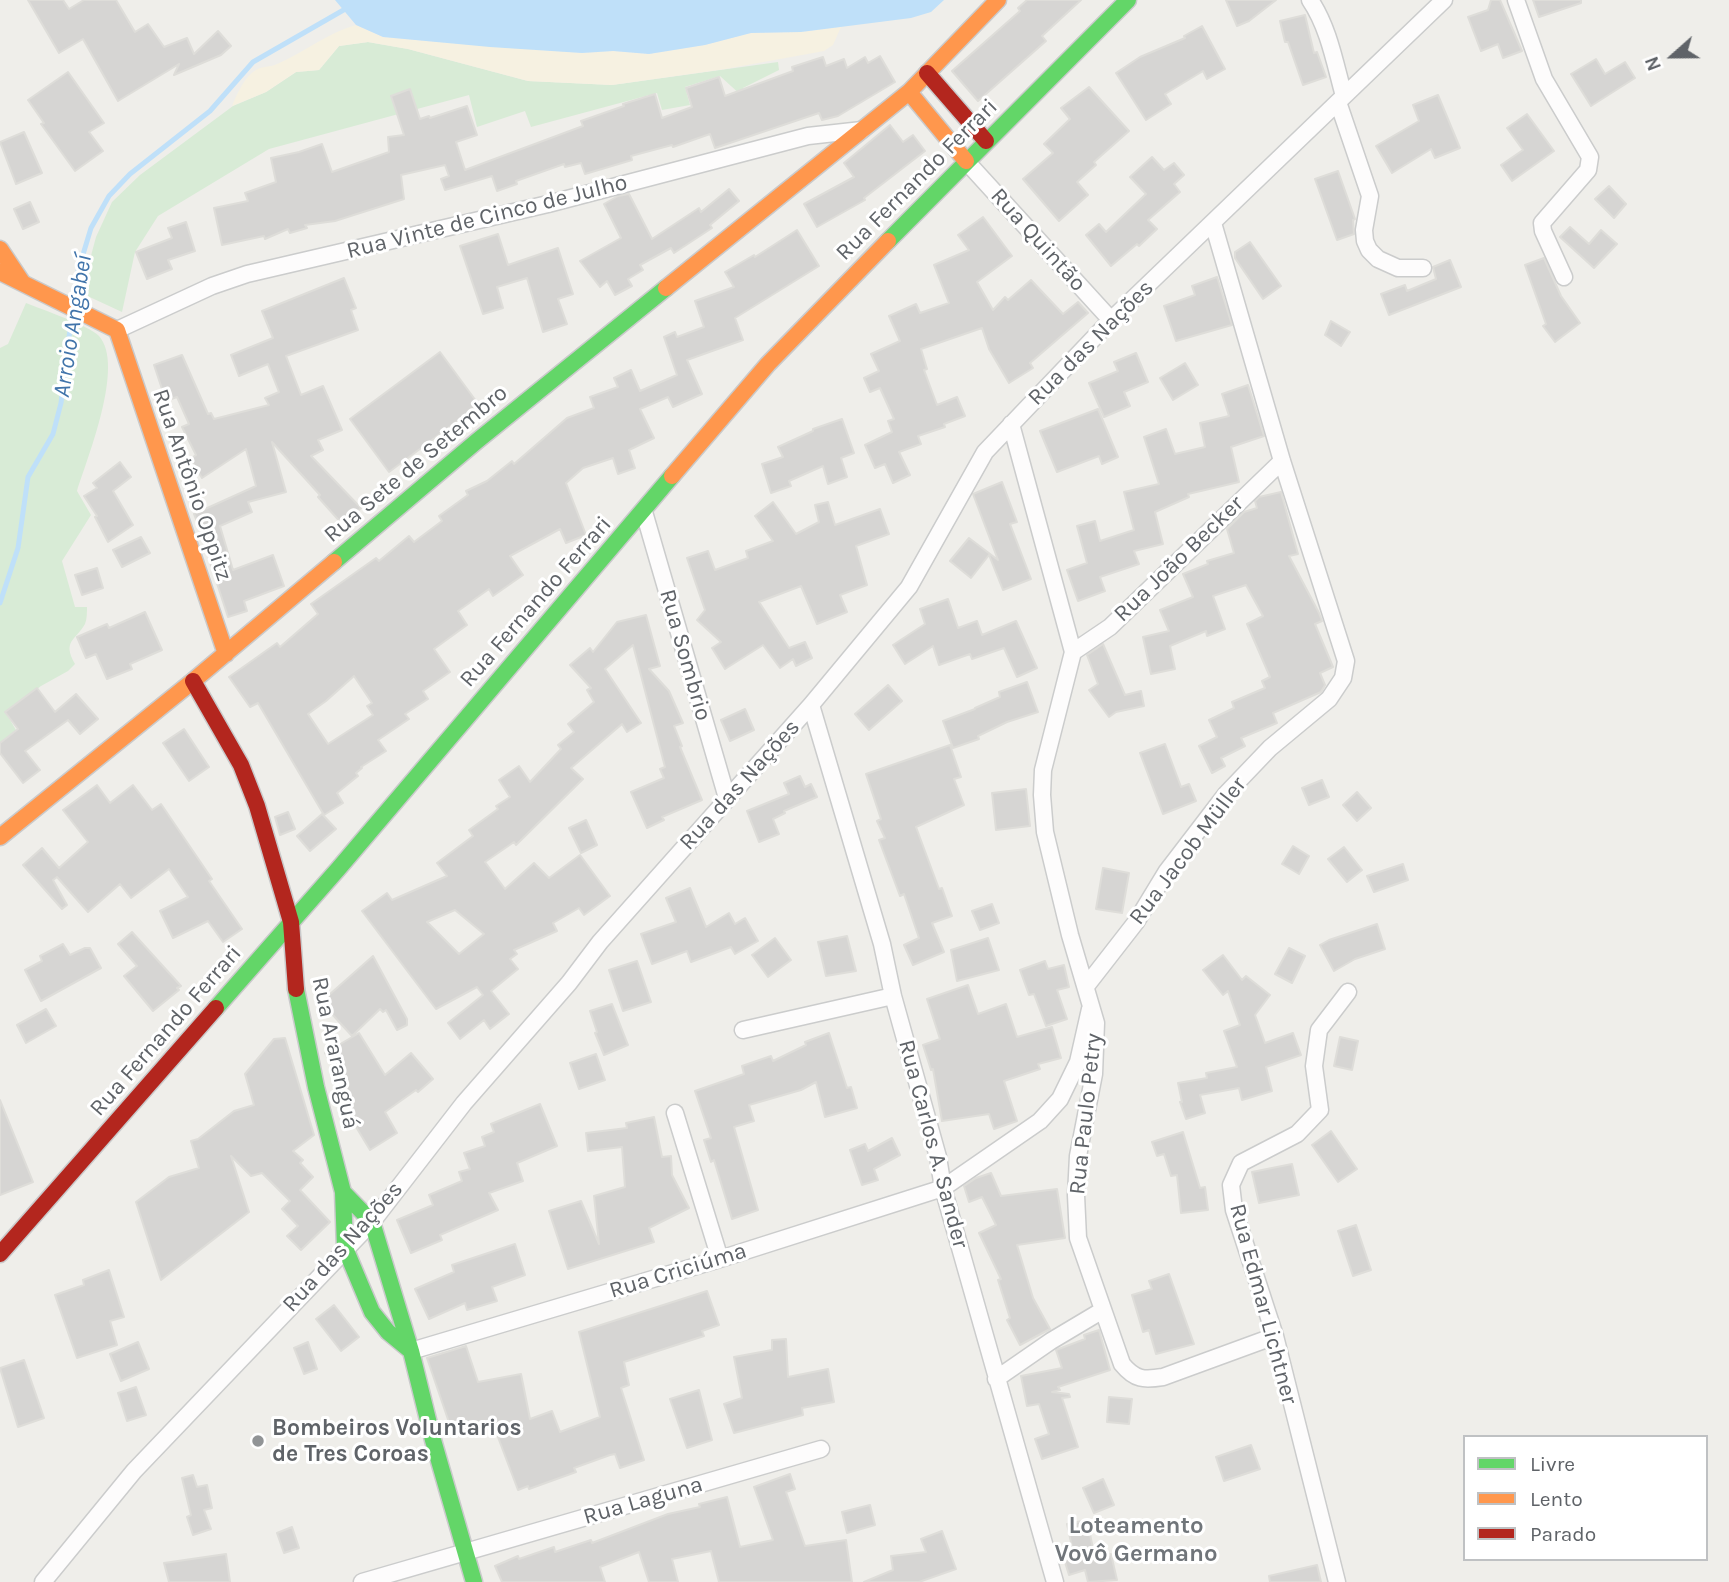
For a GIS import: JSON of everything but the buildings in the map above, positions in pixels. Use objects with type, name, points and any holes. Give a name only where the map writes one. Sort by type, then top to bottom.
[{"type":"main road","name":"Rua Sete de Setembro","points":[[0,837],[226,654],[477,441],[864,130],[909,92],[998,0]]},
{"type":"main road","name":"Rua Fernando Ferrari","points":[[0,1254],[291,922],[768,364],[1128,0]]},
{"type":"main road","points":[[927,73],[986,141]]},
{"type":"main road","points":[[909,92],[966,161]]},
{"type":"main road","points":[[951,144],[972,124]]},
{"type":"main road","points":[[0,249],[22,282]]},
{"type":"main road","points":[[0,272],[117,330]]},
{"type":"main road","name":"Rua Antônio Oppitz","points":[[117,330],[226,654]]},
{"type":"main road","points":[[193,681],[241,765],[257,806],[291,922]]},
{"type":"main road","name":"Rua Araranguá","points":[[291,922],[295,984],[316,1087],[343,1192],[345,1248],[372,1312],[388,1332],[411,1351]]},
{"type":"main road","name":"Rua Araranguá","points":[[343,1192],[372,1222],[411,1351],[433,1440],[474,1582]]},
{"type":"street","points":[[1310,0],[1327,35],[1341,99],[1370,196],[1364,230],[1365,241],[1378,259],[1398,268],[1423,268]]},
{"type":"street","name":"Rua das Nações","points":[[43,1581],[135,1471],[372,1222],[464,1103],[727,798],[811,705],[909,587],[985,452],[1111,320],[1444,0]]},
{"type":"street","points":[[1516,0],[1544,79],[1590,157],[1588,170],[1542,223],[1564,277]]},
{"type":"street","name":"Rua Vinte de Cinco de Julho","points":[[117,330],[212,286],[247,274],[548,204],[808,136],[864,130]]},
{"type":"street","name":"Rua Quintão","points":[[966,161],[1111,320]]},
{"type":"street","points":[[1213,223],[1282,461]]},
{"type":"street","points":[[1011,424],[1073,653]]},
{"type":"street","name":"Rua João Becker","points":[[1073,653],[1110,627],[1282,461]]},
{"type":"street","name":"Rua Jacob Müller","points":[[1087,985],[1136,922],[1167,871],[1226,794],[1270,748],[1329,699],[1343,678],[1346,661],[1282,461]]},
{"type":"street","name":"Rua Sombrio","points":[[643,512],[727,798]]},
{"type":"street","name":"Rua Paulo Petry","points":[[1073,653],[1043,770],[1042,796],[1045,832],[1070,936],[1087,985],[1096,1023],[1094,1073],[1078,1156],[1078,1238],[1122,1364],[1132,1376],[1144,1380],[1163,1377],[1275,1336]]},
{"type":"street","name":"Rua Carlos A. Sander","points":[[811,705],[882,944],[938,1157],[943,1188],[1055,1582]]},
{"type":"street","name":"Rua Edmar Lichtner","points":[[1337,1582],[1275,1336],[1234,1210],[1231,1185],[1241,1163],[1297,1134],[1320,1110],[1314,1066],[1319,1030],[1348,992]]},
{"type":"street","points":[[743,1031],[894,996]]},
{"type":"street","name":"Rua Criciúma","points":[[411,1351],[943,1188],[1040,1121],[1060,1099],[1078,1062],[1091,1003]]},
{"type":"street","points":[[675,1113],[720,1258]]},
{"type":"street","points":[[996,1378],[1104,1310]]},
{"type":"street","name":"Rua Laguna","points":[[362,1582],[821,1449]]},
{"type":"green space","points":[[368,42],[408,49],[528,81],[612,85],[778,62],[779,70],[743,88],[742,96],[720,76],[685,87],[690,105],[662,110],[657,93],[531,127],[525,111],[477,127],[469,95],[269,149],[158,216],[135,252],[122,312],[81,293],[96,237],[112,202],[140,175],[233,106],[266,92],[296,72],[319,70],[339,46]]},
{"type":"green space","points":[[26,303],[94,332],[106,350],[108,368],[102,411],[77,491],[91,515],[62,561],[75,607],[87,607],[85,624],[70,646],[75,664],[6,713],[16,730],[0,744],[0,348],[8,344]]},
{"type":"sand","points":[[356,25],[383,37],[582,53],[613,51],[649,54],[705,45],[751,33],[801,32],[841,27],[833,45],[824,51],[612,85],[528,81],[408,49],[368,42],[339,46],[319,70],[296,72],[266,92],[232,106],[244,81],[256,70],[277,64],[335,33]]},
{"type":"water","points":[[335,0],[944,0],[931,12],[911,18],[801,32],[751,33],[705,45],[649,54],[613,51],[582,53],[383,37],[356,25]]},
{"type":"waterway","name":"Arroio Angabeí","points":[[74,300],[78,271],[91,228],[109,196],[130,174],[210,111],[253,62],[347,8]]},
{"type":"waterway","name":"Arroio Angabeí","points":[[0,603],[18,548],[28,477],[53,434],[61,403],[72,313]]},
{"type":"traffic: fast","points":[[888,241],[1128,0]]},
{"type":"traffic: fast","points":[[334,562],[477,441],[666,288]]},
{"type":"traffic: fast","points":[[216,1008],[339,868],[672,476]]},
{"type":"traffic: fast","points":[[296,989],[316,1087],[343,1192],[345,1248],[372,1312],[388,1332],[411,1351]]},
{"type":"traffic: fast","points":[[343,1192],[372,1222],[411,1351],[433,1440],[474,1582]]},
{"type":"traffic: slow","points":[[666,288],[909,92],[998,0]]},
{"type":"traffic: slow","points":[[909,92],[966,161]]},
{"type":"traffic: slow","points":[[672,476],[768,364],[888,241]]},
{"type":"traffic: slow","points":[[0,249],[22,282]]},
{"type":"traffic: slow","points":[[0,272],[117,330],[226,654]]},
{"type":"traffic: slow","points":[[0,837],[193,681],[334,562]]},
{"type":"traffic: jam","points":[[927,73],[986,141]]},
{"type":"traffic: jam","points":[[193,681],[241,765],[257,806],[291,922],[296,989]]},
{"type":"traffic: jam","points":[[0,1254],[216,1008]]},
{"type":"place","name":"Bombeiros Voluntarios de Tres Coroas","points":[[258,1441]]},
{"type":"district","name":"Loteamento Vovô Germano","points":[[1136,1540]]}]
